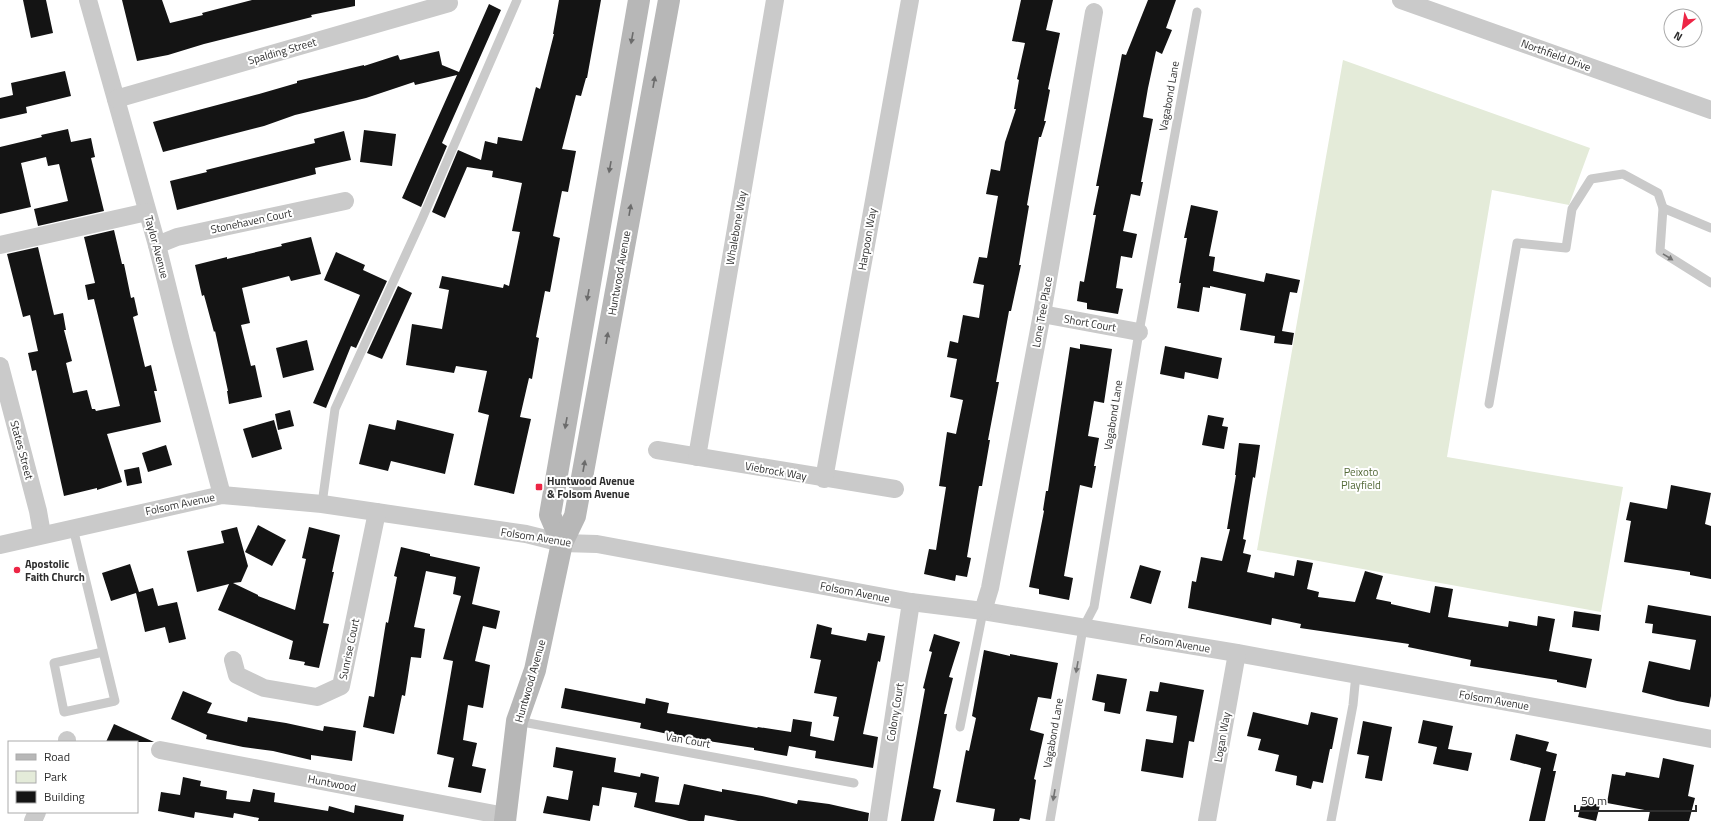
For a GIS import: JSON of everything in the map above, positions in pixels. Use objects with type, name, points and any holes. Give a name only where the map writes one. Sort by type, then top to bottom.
[{"type":"street","name":"Taylor Avenue","points":[[88,0],[157,245],[222,495]]},
{"type":"street","points":[[562,543],[550,515],[639,0]]},
{"type":"street","name":"Huntwood Avenue","points":[[505,819],[517,721],[535,670],[562,543],[575,516],[669,0]]},
{"type":"street","name":"Whalebone Way","points":[[697,457],[775,0]]},
{"type":"street","name":"Harpoon Way","points":[[824,479],[910,0]]},
{"type":"street","name":"Northfield Drive","points":[[1400,0],[1711,110]]},
{"type":"street","name":"Spalding Street","points":[[116,99],[449,1]]},
{"type":"street","name":"Lone Tree Place","points":[[984,611],[990,588],[1042,314],[1094,12]]},
{"type":"street","name":"Stonehaven Court","points":[[157,245],[177,238],[345,201]]},
{"type":"street","points":[[0,245],[147,212]]},
{"type":"street","name":"Short Court","points":[[1042,314],[1139,332]]},
{"type":"street","name":"States Street","points":[[0,366],[38,511],[42,534]]},
{"type":"street","name":"Viebrock Way","points":[[657,450],[824,479],[896,489]]},
{"type":"street","name":"Folsom Avenue","points":[[0,544],[222,495],[322,504],[526,534],[562,543],[597,544],[911,602],[984,611],[1237,653],[1711,739]]},
{"type":"street","name":"Sunrise Court","points":[[233,660],[237,676],[264,688],[318,697],[341,686],[377,512]]},
{"type":"street","name":"Colony Court","points":[[878,821],[911,602]]},
{"type":"street","name":"Logan Way","points":[[1207,821],[1237,653]]},
{"type":"street","name":"Huntwood","points":[[160,750],[505,819]]},
{"type":"lane","points":[[322,504],[335,409],[422,219],[517,0]]},
{"type":"lane","name":"Vagabond Lane","points":[[1050,821],[1084,628],[1094,608],[1139,332],[1197,12]]},
{"type":"lane","points":[[1489,404],[1517,243],[1566,248],[1572,209],[1591,179],[1623,174],[1658,193],[1663,208],[1660,252],[1711,283]]},
{"type":"lane","points":[[1663,208],[1711,228]]},
{"type":"lane","points":[[72,528],[103,652],[115,701],[64,712],[54,663],[103,652]]},
{"type":"lane","points":[[960,727],[984,611]]},
{"type":"lane","points":[[1331,821],[1353,706],[1356,674]]},
{"type":"lane","name":"Van Court","points":[[517,721],[854,783]]},
{"type":"green space","name":"Peixoto Playfield","points":[[1343,60],[1590,148],[1569,205],[1492,190],[1447,457],[1623,487],[1601,612],[1257,550]]},
{"type":"building","points":[[23,0],[46,0],[53,33],[31,38]]},
{"type":"building","points":[[122,0],[162,0],[170,23],[203,15],[202,13],[252,0],[355,0],[355,6],[311,15],[312,17],[204,44],[168,55],[137,61]]},
{"type":"building","points":[[559,0],[601,0],[587,78],[581,96],[576,95],[562,149],[576,151],[568,192],[562,191],[553,236],[560,238],[550,292],[545,291],[536,337],[539,338],[532,379],[529,378],[520,417],[531,419],[514,494],[474,485],[489,415],[478,412],[487,371],[456,366],[454,373],[406,365],[412,324],[442,329],[449,290],[439,288],[442,276],[503,288],[504,284],[509,286],[520,232],[512,231],[522,183],[492,177],[493,171],[467,167],[445,218],[432,212],[458,150],[481,160],[485,141],[497,144],[498,137],[522,141],[536,87],[540,89],[554,34]]},
{"type":"building","points":[[1021,0],[1053,0],[1046,30],[1060,33],[1048,89],[1050,90],[1044,121],[1046,121],[1041,137],[1039,137],[1027,205],[1029,206],[1019,265],[1021,265],[1011,311],[1009,311],[996,382],[999,382],[988,440],[990,440],[982,486],[979,486],[967,557],[971,558],[967,577],[956,575],[955,581],[924,574],[929,549],[936,550],[946,487],[939,486],[947,432],[956,434],[963,400],[950,397],[957,359],[947,357],[950,341],[958,343],[963,315],[979,318],[984,285],[973,283],[979,257],[987,258],[998,196],[986,194],[991,169],[1000,171],[1005,142],[1016,109],[1014,109],[1019,80],[1017,79],[1025,43],[1012,41]]},
{"type":"building","points":[[1148,0],[1176,0],[1166,28],[1172,30],[1162,54],[1156,51],[1148,88],[1143,117],[1153,119],[1141,182],[1143,182],[1140,196],[1131,194],[1123,231],[1137,234],[1132,258],[1121,256],[1116,288],[1123,289],[1118,314],[1087,309],[1087,303],[1077,301],[1080,281],[1084,282],[1096,215],[1093,215],[1099,186],[1096,186],[1122,54],[1126,55]]},
{"type":"building","points":[[489,4],[501,10],[442,143],[447,146],[421,207],[402,198],[457,75],[415,85],[414,82],[366,98],[295,115],[264,126],[163,152],[153,122],[259,94],[297,83],[297,81],[364,66],[398,55],[400,60],[439,51],[442,65],[459,72]]},
{"type":"building","points":[[65,71],[71,96],[26,107],[27,113],[0,119],[0,98],[13,95],[11,83]]},
{"type":"building","points":[[68,129],[71,142],[91,138],[95,157],[91,158],[104,211],[38,226],[34,209],[68,201],[59,164],[48,166],[46,157],[21,163],[31,207],[0,214],[0,147]]},
{"type":"building","points":[[364,130],[396,134],[392,166],[360,162]]},
{"type":"building","points":[[344,131],[351,160],[315,168],[316,174],[177,210],[170,181],[207,172],[206,170],[315,143],[314,139]]},
{"type":"building","points":[[1191,205],[1218,211],[1209,256],[1215,257],[1213,271],[1264,282],[1266,273],[1300,280],[1297,293],[1290,292],[1282,331],[1294,333],[1292,345],[1274,343],[1275,336],[1240,330],[1246,294],[1210,286],[1210,288],[1203,287],[1199,312],[1177,308],[1181,283],[1179,283],[1187,238],[1184,238]]},
{"type":"building","points":[[114,230],[122,264],[124,264],[131,298],[134,297],[138,315],[133,317],[145,367],[151,365],[157,391],[154,391],[161,422],[107,434],[122,482],[97,490],[97,488],[64,496],[36,370],[32,371],[28,353],[38,351],[30,315],[23,317],[7,254],[38,247],[54,315],[63,313],[66,330],[64,330],[72,361],[66,363],[73,393],[87,390],[92,409],[95,409],[96,411],[120,406],[94,299],[88,300],[85,285],[95,283],[84,237]]},
{"type":"building","points":[[311,237],[321,274],[291,281],[289,276],[242,288],[250,323],[241,325],[251,366],[255,365],[262,397],[229,404],[228,391],[215,331],[214,332],[204,295],[202,296],[195,265],[282,246],[281,244]]},
{"type":"building","points":[[336,252],[365,265],[363,270],[387,281],[356,348],[351,346],[326,408],[313,403],[360,295],[324,280]]},
{"type":"building","points":[[398,286],[412,293],[382,359],[367,353]]},
{"type":"building","points":[[307,340],[314,370],[283,378],[276,348]]},
{"type":"building","points":[[1080,344],[1112,349],[1104,403],[1094,401],[1088,436],[1099,438],[1092,488],[1080,485],[1064,576],[1073,578],[1069,600],[1039,594],[1039,589],[1029,587],[1044,511],[1046,491],[1048,491],[1070,347],[1080,349]]},
{"type":"building","points":[[1165,346],[1222,358],[1218,379],[1185,372],[1184,379],[1160,374]]},
{"type":"building","points":[[290,410],[294,426],[278,430],[275,414]]},
{"type":"building","points":[[1208,415],[1224,418],[1222,426],[1228,427],[1224,449],[1202,445]]},
{"type":"building","points":[[274,420],[282,449],[252,458],[243,429]]},
{"type":"building","points":[[397,420],[454,434],[445,474],[391,461],[388,471],[359,464],[369,424],[395,430]]},
{"type":"building","points":[[1239,443],[1260,445],[1243,539],[1246,540],[1243,553],[1251,555],[1247,572],[1274,578],[1275,572],[1294,576],[1297,560],[1313,563],[1307,589],[1319,592],[1318,597],[1355,602],[1365,571],[1383,576],[1376,599],[1391,602],[1391,604],[1430,613],[1435,586],[1453,589],[1448,617],[1508,627],[1509,621],[1537,626],[1538,616],[1555,619],[1549,651],[1592,659],[1586,688],[1557,682],[1557,680],[1470,666],[1471,660],[1408,647],[1409,644],[1300,628],[1301,624],[1272,618],[1271,625],[1188,608],[1192,581],[1196,582],[1201,557],[1222,561],[1230,529],[1227,529],[1236,475]]},
{"type":"building","points":[[166,445],[172,465],[148,472],[142,453]]},
{"type":"building","points":[[139,467],[142,483],[127,486],[124,470]]},
{"type":"building","points":[[1671,485],[1711,493],[1705,524],[1711,526],[1711,579],[1690,575],[1690,572],[1624,562],[1631,521],[1626,520],[1630,502],[1667,509]]},
{"type":"building","points":[[258,525],[286,540],[272,566],[245,552]]},
{"type":"building","points":[[237,527],[248,566],[241,582],[233,583],[258,596],[295,610],[306,559],[302,558],[309,527],[340,535],[323,623],[329,624],[319,668],[304,665],[305,662],[289,659],[293,641],[218,610],[229,584],[197,592],[187,551],[224,543],[221,531]]},
{"type":"building","points":[[401,547],[430,554],[430,556],[480,567],[472,604],[500,611],[496,629],[483,626],[475,661],[490,665],[483,708],[468,705],[463,740],[477,743],[472,766],[486,769],[481,793],[448,787],[454,758],[437,754],[453,661],[443,659],[461,596],[453,594],[456,577],[426,571],[414,627],[425,629],[421,658],[411,657],[405,696],[402,695],[394,734],[363,727],[369,696],[374,697],[386,622],[388,623],[397,577],[394,576]]},
{"type":"building","points":[[130,564],[139,592],[153,588],[158,606],[177,602],[186,639],[169,643],[165,627],[145,632],[136,593],[111,601],[102,573]]},
{"type":"building","points":[[1140,565],[1161,571],[1151,604],[1130,598]]},
{"type":"building","points":[[1648,605],[1711,616],[1711,696],[1709,707],[1642,692],[1649,661],[1690,670],[1696,640],[1652,633],[1653,624],[1645,623]]},
{"type":"building","points":[[1574,611],[1601,615],[1599,631],[1572,627]]},
{"type":"building","points":[[817,624],[832,628],[831,634],[866,641],[868,633],[885,636],[880,662],[878,661],[863,734],[878,737],[873,768],[815,758],[816,751],[789,746],[787,756],[754,750],[754,748],[682,737],[640,728],[641,723],[561,708],[565,688],[645,704],[646,698],[669,703],[667,713],[757,728],[791,732],[793,719],[812,722],[810,736],[834,741],[839,717],[833,716],[837,697],[814,693],[821,660],[810,658]]},
{"type":"building","points":[[934,634],[960,642],[949,677],[953,678],[944,714],[947,714],[933,788],[941,790],[934,821],[901,821],[925,689],[923,688],[932,652],[929,651]]},
{"type":"building","points":[[984,650],[1010,656],[1010,654],[1058,663],[1051,699],[1038,697],[1030,730],[1044,734],[1034,779],[1036,780],[1030,820],[1020,818],[1019,821],[993,821],[995,809],[956,802],[966,750],[969,751],[976,718],[972,716]]},
{"type":"building","points":[[1097,674],[1127,679],[1120,714],[1104,711],[1105,703],[1092,700]]},
{"type":"building","points":[[1160,682],[1204,690],[1194,742],[1189,741],[1183,778],[1141,771],[1146,739],[1173,743],[1177,716],[1146,711],[1150,691],[1158,692]]},
{"type":"building","points":[[183,691],[212,703],[207,713],[247,722],[248,717],[323,731],[324,726],[356,731],[352,761],[311,755],[311,760],[273,751],[243,747],[206,739],[207,735],[171,719]]},
{"type":"building","points":[[1253,712],[1308,725],[1311,712],[1338,718],[1323,783],[1313,781],[1311,789],[1296,785],[1297,776],[1275,771],[1279,755],[1258,750],[1261,739],[1247,736]]},
{"type":"building","points":[[1423,720],[1453,726],[1448,749],[1472,753],[1468,771],[1433,764],[1437,747],[1418,743]]},
{"type":"building","points":[[1363,721],[1392,727],[1382,781],[1365,778],[1369,756],[1357,754]]},
{"type":"building","points":[[114,724],[154,742],[138,741],[106,741]]},
{"type":"building","points":[[1516,734],[1549,742],[1546,751],[1557,754],[1553,771],[1556,771],[1545,821],[1529,821],[1541,768],[1510,760]]},
{"type":"building","points":[[556,747],[616,758],[614,772],[640,777],[641,773],[659,777],[655,802],[679,805],[684,784],[722,792],[722,789],[762,796],[797,804],[798,800],[829,804],[869,813],[868,821],[738,821],[705,815],[704,821],[689,821],[634,807],[637,793],[602,787],[599,806],[593,805],[590,821],[543,813],[547,796],[568,800],[573,771],[553,767]]},
{"type":"building","points":[[1663,758],[1694,765],[1688,796],[1695,798],[1689,821],[1648,821],[1650,811],[1607,803],[1612,774],[1625,776],[1626,772],[1659,778]]},
{"type":"building","points":[[183,777],[201,781],[200,786],[227,791],[226,799],[250,802],[253,789],[275,793],[274,802],[328,811],[329,806],[354,813],[355,805],[404,815],[403,821],[258,821],[259,818],[234,813],[233,818],[195,812],[194,818],[158,811],[161,792],[180,795]]},
{"type":"building","points":[[1582,801],[1600,805],[1596,821],[1578,817]]},
{"type":"place","name":"Huntwood Avenue & Folsom Avenue","points":[[539,487]]},
{"type":"place","name":"Apostolic Faith Church","points":[[17,570]]}]
